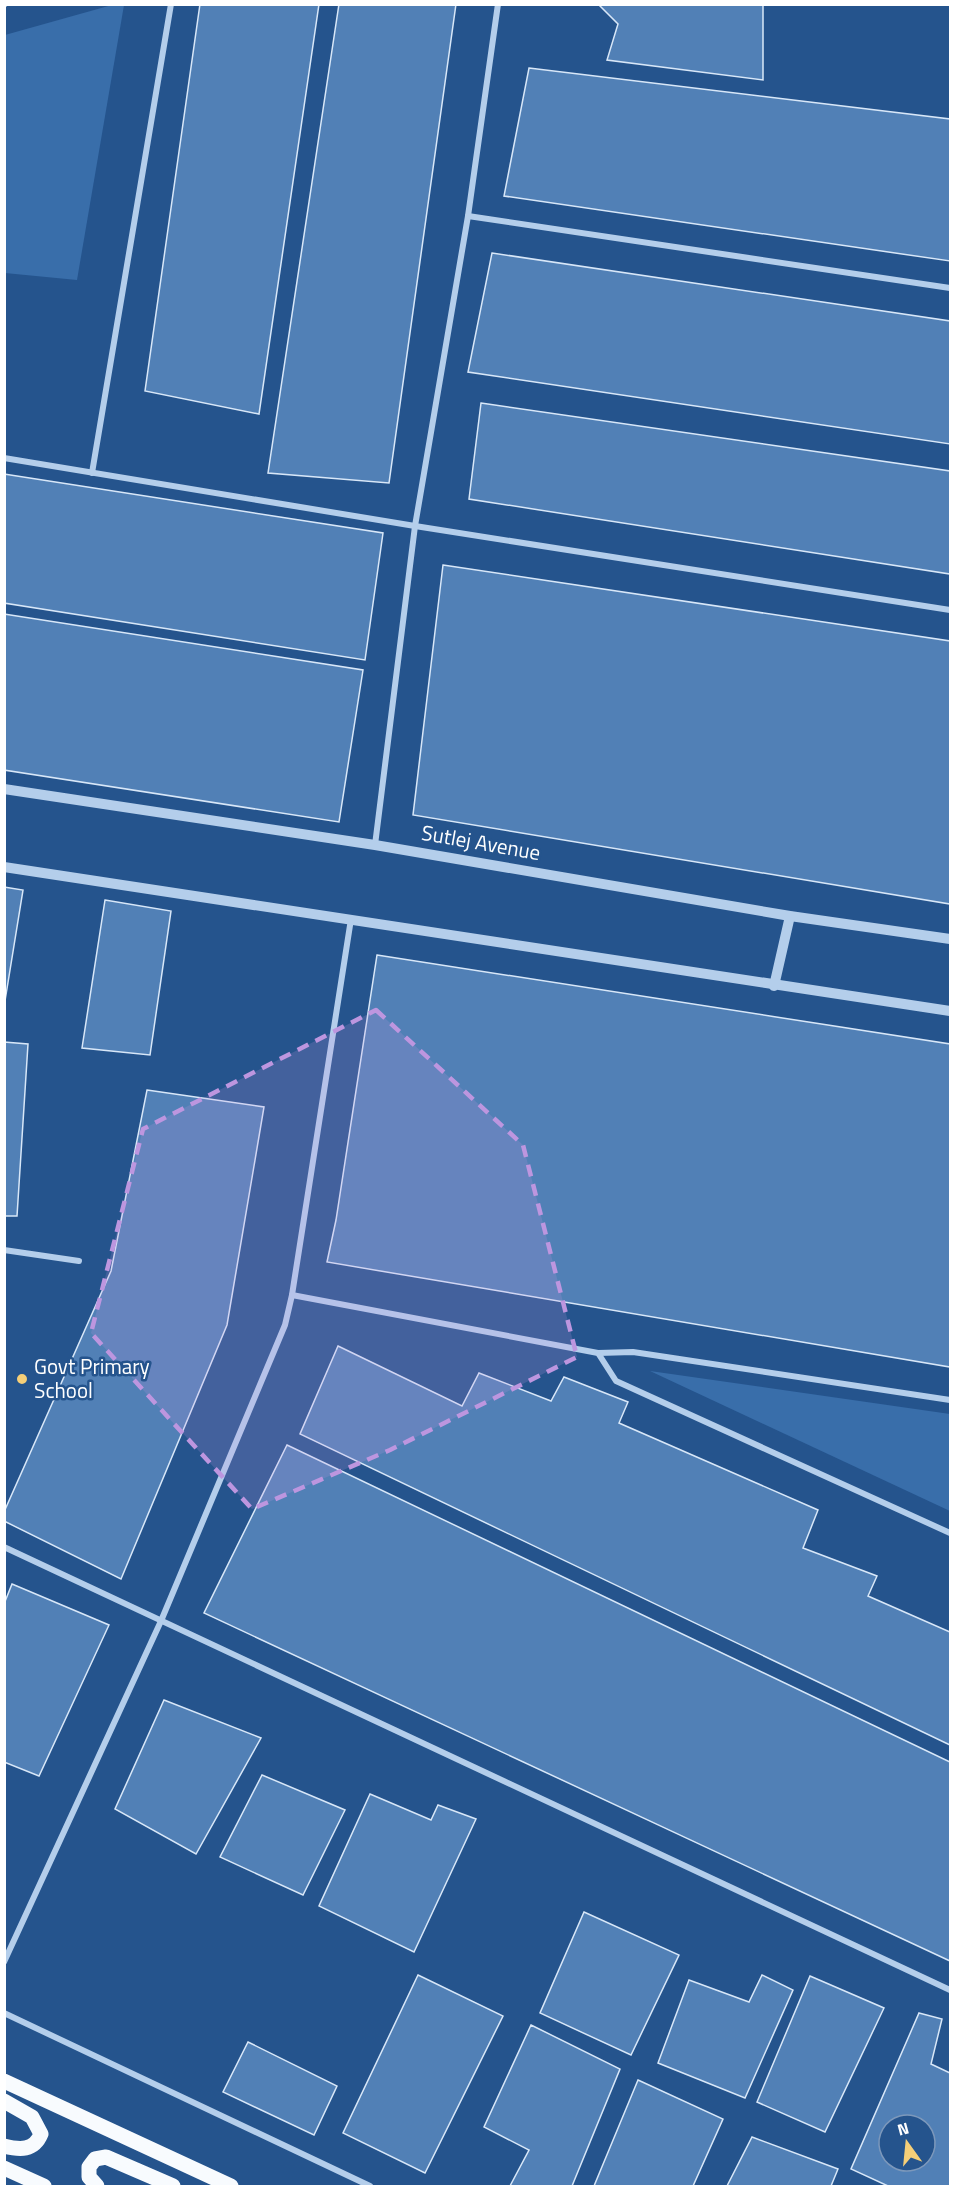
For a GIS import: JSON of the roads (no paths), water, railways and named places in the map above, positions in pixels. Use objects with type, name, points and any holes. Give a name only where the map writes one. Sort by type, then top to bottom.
[{"type":"main road","points":[[4,2081],[231,2187]]},
{"type":"main road","points":[[4,2100],[32,2117],[41,2134],[32,2147],[21,2150],[4,2146]]},
{"type":"main road","points":[[98,2187],[89,2177],[89,2167],[94,2159],[106,2157],[173,2187]]},
{"type":"main road","points":[[4,2168],[44,2187]]},
{"type":"street","points":[[93,473],[171,4]]},
{"type":"street","points":[[375,845],[415,526],[468,216],[498,4]]},
{"type":"street","points":[[468,216],[951,288]]},
{"type":"street","points":[[4,458],[415,526],[951,610]]},
{"type":"street","name":"Sutlej Avenue","points":[[4,789],[375,845],[790,916],[951,939]]},
{"type":"street","points":[[4,867],[774,986],[951,1011]]},
{"type":"street","points":[[774,986],[790,916]]},
{"type":"street","points":[[4,1962],[161,1621],[285,1325],[292,1295],[351,919]]},
{"type":"street","points":[[4,1250],[78,1261]]},
{"type":"street","points":[[292,1295],[598,1353],[633,1352],[951,1400]]},
{"type":"street","points":[[598,1353],[616,1381],[951,1533]]},
{"type":"street","points":[[4,1547],[951,1990]]},
{"type":"street","points":[[4,2013],[370,2187]]},
{"type":"place","name":"Govt Primary School","points":[[22,1379]]}]
